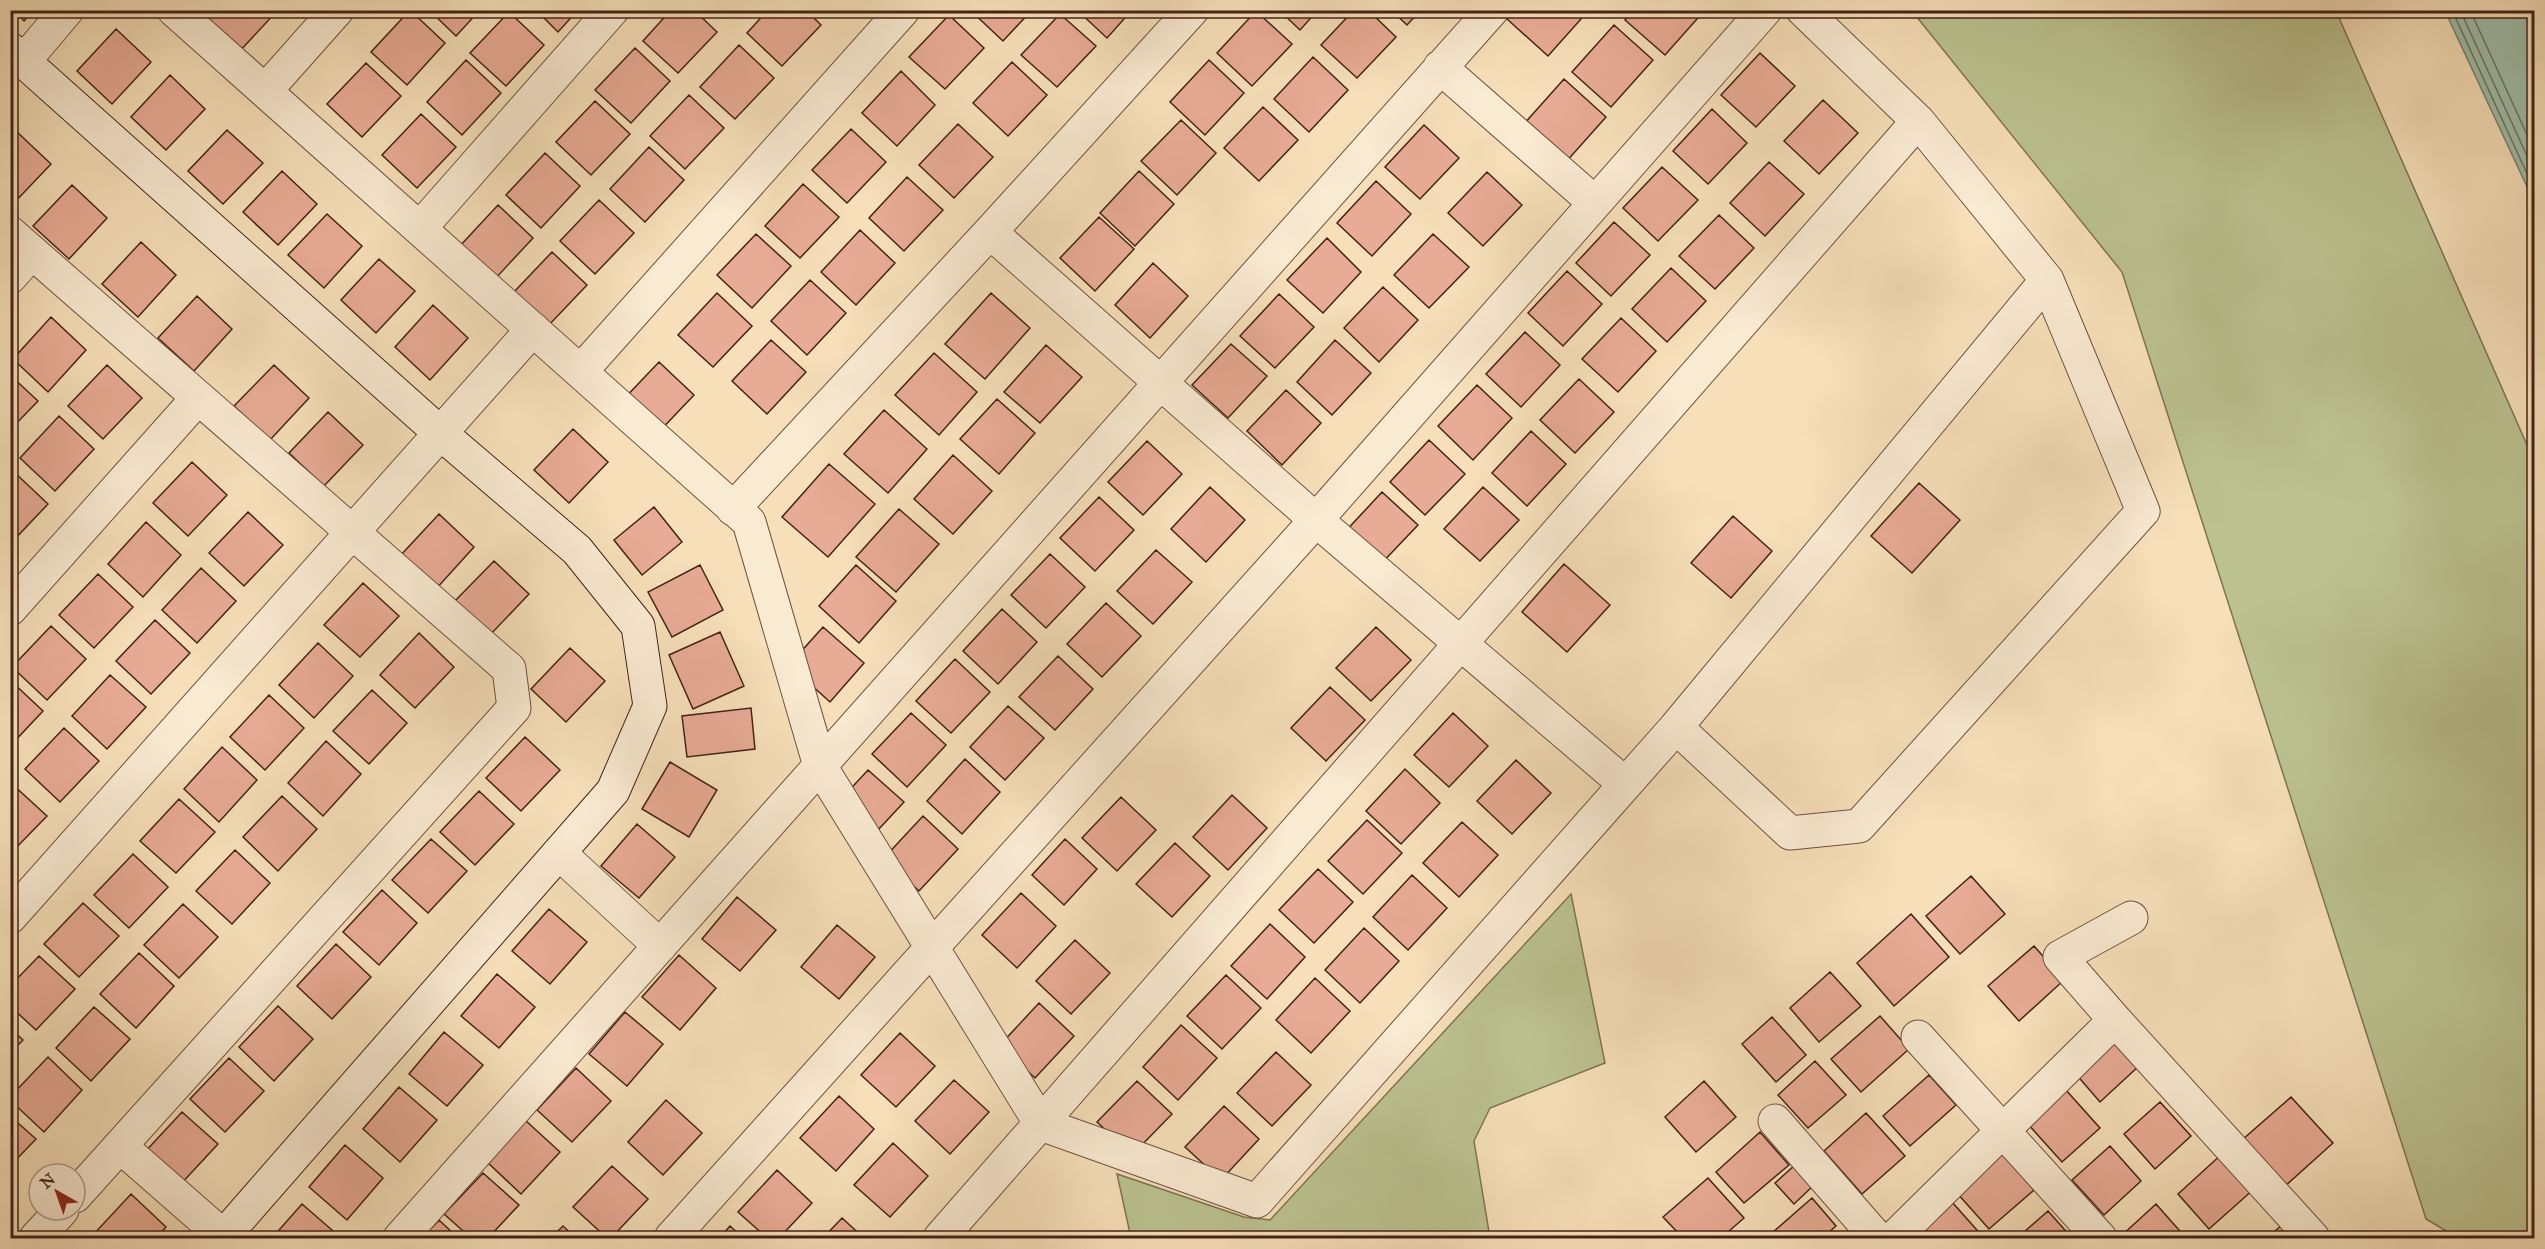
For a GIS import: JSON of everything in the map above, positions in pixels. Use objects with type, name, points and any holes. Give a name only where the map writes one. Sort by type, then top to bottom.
[{"type":"street","points":[[67,10],[17,55],[439,432],[577,550],[638,626],[650,706],[613,791],[224,1238],[120,1146]]},
{"type":"street","points":[[174,10],[749,522],[820,766],[1041,1124],[1257,1201],[1676,728],[2047,280]]},
{"type":"street","points":[[266,92],[337,10]]},
{"type":"street","points":[[420,228],[612,10]]},
{"type":"street","points":[[581,371],[903,10]]},
{"type":"street","points":[[733,509],[1192,10]]},
{"type":"street","points":[[400,1239],[1492,10]]},
{"type":"street","points":[[671,1239],[931,946],[1316,520],[1765,10]]},
{"type":"street","points":[[1676,728],[1790,833],[1859,826],[2143,511],[2047,280],[1918,122],[1803,10]]},
{"type":"street","points":[[1440,67],[1594,202]]},
{"type":"street","points":[[940,1239],[1918,122]]},
{"type":"street","points":[[990,232],[1316,520],[1625,784]]},
{"type":"street","points":[[10,277],[21,243],[509,669],[513,708],[87,1183]]},
{"type":"street","points":[[10,917],[532,328]]},
{"type":"street","points":[[10,609],[197,399]]},
{"type":"street","points":[[559,853],[660,946]]},
{"type":"street","points":[[2131,918],[2060,957],[2313,1239]]},
{"type":"street","points":[[1894,1239],[2115,1020]]},
{"type":"street","points":[[1918,1037],[2100,1239]]},
{"type":"street","points":[[1775,1121],[1878,1239]]},
{"type":"street","points":[[36,1239],[51,1222]]},
{"type":"green space","points":[[1912,11],[2336,11],[2534,461],[2534,1238],[2458,1238],[2426,1219],[2122,272]]},
{"type":"green space","points":[[1571,894],[1605,1063],[1490,1108],[1474,1141],[1490,1238],[1131,1238],[1117,1174],[1244,1217],[1270,1220]]},
{"type":"water","points":[[2445,11],[2534,11],[2534,204],[2529,191]]},
{"type":"building","points":[[13,10],[34,10],[24,21]]},
{"type":"building","points":[[212,10],[277,11],[238,53],[203,20]]},
{"type":"building","points":[[410,10],[445,43],[407,85],[371,52]]},
{"type":"building","points":[[429,10],[480,10],[456,36]]},
{"type":"building","points":[[536,10],[578,10],[558,32]]},
{"type":"building","points":[[671,10],[694,10],[717,32],[678,73],[643,41]]},
{"type":"building","points":[[718,10],[733,10],[726,18]]},
{"type":"building","points":[[768,10],[806,10],[821,25],[782,66],[747,33]]},
{"type":"building","points":[[970,10],[1032,10],[1003,41]]},
{"type":"building","points":[[1077,10],[1132,10],[1107,38]]},
{"type":"building","points":[[1279,10],[1318,10],[1300,30]]},
{"type":"building","points":[[1354,10],[1368,10],[1396,37],[1357,78],[1321,45]]},
{"type":"building","points":[[1391,10],[1421,10],[1407,25]]},
{"type":"building","points":[[1514,10],[1589,10],[1548,56],[1507,19]]},
{"type":"building","points":[[1634,10],[1705,10],[1665,55],[1625,20]]},
{"type":"building","points":[[1256,11],[1292,44],[1252,86],[1217,53]]},
{"type":"building","points":[[509,12],[544,45],[506,86],[470,53]]},
{"type":"building","points":[[1060,14],[1096,46],[1057,87],[1021,55]]},
{"type":"building","points":[[949,15],[984,48],[945,89],[909,57]]},
{"type":"building","points":[[1614,25],[1653,60],[1611,107],[1572,72]]},
{"type":"building","points":[[116,29],[151,62],[112,104],[77,71]]},
{"type":"building","points":[[739,45],[774,78],[735,119],[700,87]]},
{"type":"building","points":[[635,48],[670,81],[631,123],[595,90]]},
{"type":"building","points":[[1760,53],[1795,86],[1756,127],[1721,95]]},
{"type":"building","points":[[1313,57],[1348,90],[1309,132],[1274,99]]},
{"type":"building","points":[[466,60],[501,93],[462,135],[427,102]]},
{"type":"building","points":[[1209,60],[1244,93],[1205,135],[1170,102]]},
{"type":"building","points":[[1012,62],[1047,95],[1008,136],[973,103]]},
{"type":"building","points":[[366,63],[401,96],[362,137],[327,104]]},
{"type":"building","points":[[901,71],[935,105],[897,146],[862,113]]},
{"type":"building","points":[[170,75],[205,109],[166,150],[131,117]]},
{"type":"building","points":[[1564,79],[1606,117],[1565,163],[1522,126]]},
{"type":"building","points":[[689,95],[724,128],[685,169],[650,136]]},
{"type":"building","points":[[1823,100],[1858,133],[1819,174],[1784,141]]},
{"type":"building","points":[[595,101],[630,134],[591,175],[556,142]]},
{"type":"building","points":[[1263,107],[1298,140],[1259,181],[1224,148]]},
{"type":"building","points":[[1712,109],[1747,143],[1708,184],[1673,151]]},
{"type":"building","points":[[421,114],[456,147],[417,188],[382,155]]},
{"type":"building","points":[[1181,120],[1216,153],[1177,195],[1141,161]]},
{"type":"building","points":[[958,124],[993,157],[954,198],[919,165]]},
{"type":"building","points":[[1424,125],[1459,158],[1420,199],[1385,167]]},
{"type":"building","points":[[851,129],[886,162],[847,203],[812,170]]},
{"type":"building","points":[[227,130],[263,163],[223,204],[188,171]]},
{"type":"building","points":[[16,131],[51,164],[12,205],[10,137]]},
{"type":"building","points":[[649,147],[684,180],[645,222],[610,189]]},
{"type":"building","points":[[545,153],[580,186],[541,228],[506,195]]},
{"type":"building","points":[[1769,162],[1804,194],[1765,236],[1730,203]]},
{"type":"building","points":[[1662,167],[1698,200],[1658,241],[1623,208]]},
{"type":"building","points":[[282,171],[317,204],[278,245],[243,212]]},
{"type":"building","points":[[1139,171],[1174,204],[1135,246],[1100,213]]},
{"type":"building","points":[[1487,172],[1522,205],[1483,246],[1448,213]]},
{"type":"building","points":[[907,177],[943,210],[904,251],[869,218]]},
{"type":"building","points":[[1376,181],[1411,214],[1372,256],[1337,223]]},
{"type":"building","points":[[803,184],[839,217],[800,258],[765,226]]},
{"type":"building","points":[[72,185],[107,218],[69,259],[33,226]]},
{"type":"building","points":[[599,200],[634,233],[595,274],[560,241]]},
{"type":"building","points":[[498,205],[533,238],[494,280],[459,247]]},
{"type":"building","points":[[327,214],[362,246],[324,288],[288,255]]},
{"type":"building","points":[[1719,215],[1754,248],[1715,289],[1679,256]]},
{"type":"building","points":[[1099,217],[1134,249],[1095,291],[1060,258]]},
{"type":"building","points":[[1614,222],[1650,255],[1611,296],[1576,263]]},
{"type":"building","points":[[860,230],[895,263],[856,305],[821,272]]},
{"type":"building","points":[[756,234],[791,266],[752,308],[717,275]]},
{"type":"building","points":[[1433,234],[1469,267],[1429,308],[1394,275]]},
{"type":"building","points":[[1327,238],[1361,272],[1323,313],[1287,280]]},
{"type":"building","points":[[141,242],[176,275],[138,317],[102,284]]},
{"type":"building","points":[[552,252],[587,285],[548,326],[513,293]]},
{"type":"building","points":[[379,259],[415,291],[376,333],[341,300]]},
{"type":"building","points":[[1153,263],[1188,296],[1150,338],[1115,305]]},
{"type":"building","points":[[1671,268],[1706,301],[1667,342],[1632,309]]},
{"type":"building","points":[[1567,271],[1602,304],[1563,346],[1528,313]]},
{"type":"building","points":[[810,280],[846,313],[807,355],[771,321]]},
{"type":"building","points":[[1383,287],[1418,320],[1379,362],[1344,328]]},
{"type":"building","points":[[717,293],[752,326],[713,367],[678,335]]},
{"type":"building","points":[[991,293],[1030,328],[985,379],[945,344]]},
{"type":"building","points":[[1279,294],[1314,327],[1275,368],[1240,336]]},
{"type":"building","points":[[197,296],[232,329],[194,371],[158,338]]},
{"type":"building","points":[[433,305],[468,338],[430,380],[395,347]]},
{"type":"building","points":[[51,317],[86,350],[48,392],[13,359]]},
{"type":"building","points":[[1621,318],[1656,351],[1618,392],[1582,359]]},
{"type":"building","points":[[1525,332],[1560,365],[1521,407],[1486,374]]},
{"type":"building","points":[[771,340],[806,372],[767,414],[732,381]]},
{"type":"building","points":[[1335,340],[1371,373],[1332,415],[1297,382]]},
{"type":"building","points":[[1231,344],[1267,376],[1228,418],[1192,385]]},
{"type":"building","points":[[1046,345],[1082,377],[1040,423],[1004,392]]},
{"type":"building","points":[[934,353],[977,392],[939,435],[895,395]]},
{"type":"building","points":[[659,362],[694,395],[655,436],[620,403]]},
{"type":"building","points":[[107,365],[142,398],[103,439],[68,406]]},
{"type":"building","points":[[274,365],[309,398],[270,440],[234,406]]},
{"type":"building","points":[[10,375],[38,401],[10,430]]},
{"type":"building","points":[[1579,379],[1614,412],[1575,453],[1540,420]]},
{"type":"building","points":[[1477,385],[1512,418],[1473,460],[1438,426]]},
{"type":"building","points":[[1286,390],[1321,423],[1282,465],[1247,431]]},
{"type":"building","points":[[997,399],[1035,433],[999,474],[960,439]]},
{"type":"building","points":[[884,410],[927,449],[888,493],[844,454]]},
{"type":"building","points":[[328,412],[363,445],[324,486],[289,453]]},
{"type":"building","points":[[59,416],[94,449],[55,491],[20,458]]},
{"type":"building","points":[[573,429],[608,462],[569,503],[534,470]]},
{"type":"building","points":[[1531,431],[1566,464],[1527,506],[1492,473]]},
{"type":"building","points":[[1429,440],[1465,474],[1425,515],[1390,482]]},
{"type":"building","points":[[1147,441],[1182,474],[1143,515],[1108,482]]},
{"type":"building","points":[[953,455],[992,491],[953,534],[914,499]]},
{"type":"building","points":[[192,462],[227,495],[188,536],[153,503]]},
{"type":"building","points":[[829,464],[875,504],[828,557],[782,517]]},
{"type":"building","points":[[13,471],[48,504],[10,544],[10,473]]},
{"type":"building","points":[[1919,483],[1960,520],[1912,573],[1871,536]]},
{"type":"building","points":[[1210,487],[1245,520],[1206,562],[1171,529]]},
{"type":"building","points":[[1483,487],[1519,520],[1480,561],[1444,529]]},
{"type":"building","points":[[1382,492],[1418,525],[1378,567],[1343,534]]},
{"type":"building","points":[[1099,497],[1134,530],[1095,571],[1060,538]]},
{"type":"building","points":[[654,507],[682,542],[642,575],[614,540]]},
{"type":"building","points":[[899,509],[939,544],[896,592],[856,557]]},
{"type":"building","points":[[248,512],[283,545],[244,586],[209,553]]},
{"type":"building","points":[[439,514],[474,547],[436,589],[400,556]]},
{"type":"building","points":[[1733,516],[1772,551],[1731,598],[1691,563]]},
{"type":"building","points":[[146,522],[181,555],[143,597],[108,564]]},
{"type":"building","points":[[1156,550],[1192,582],[1153,624],[1117,591]]},
{"type":"building","points":[[1050,554],[1085,587],[1046,628],[1011,595]]},
{"type":"building","points":[[494,561],[529,594],[490,635],[454,602]]},
{"type":"building","points":[[1564,564],[1610,605],[1567,652],[1522,612]]},
{"type":"building","points":[[700,565],[723,610],[672,637],[648,592]]},
{"type":"building","points":[[856,565],[896,601],[859,643],[819,606]]},
{"type":"building","points":[[201,568],[236,601],[197,643],[162,610]]},
{"type":"building","points":[[98,574],[133,607],[94,648],[59,615]]},
{"type":"building","points":[[363,583],[399,616],[360,657],[324,625]]},
{"type":"building","points":[[1106,603],[1141,636],[1102,677],[1067,644]]},
{"type":"building","points":[[1002,609],[1037,642],[998,684],[963,651]]},
{"type":"building","points":[[155,620],[190,653],[151,694],[116,661]]},
{"type":"building","points":[[51,626],[86,659],[47,700],[12,667]]},
{"type":"building","points":[[823,627],[864,663],[830,702],[789,665]]},
{"type":"building","points":[[1376,627],[1411,660],[1371,701],[1336,668]]},
{"type":"building","points":[[720,632],[744,686],[693,709],[669,655]]},
{"type":"building","points":[[419,633],[454,667],[415,708],[380,675]]},
{"type":"building","points":[[318,643],[353,676],[314,718],[279,685]]},
{"type":"building","points":[[570,648],[605,681],[566,722],[531,689]]},
{"type":"building","points":[[1058,656],[1093,689],[1055,730],[1019,697]]},
{"type":"building","points":[[955,659],[990,692],[951,733],[916,701]]},
{"type":"building","points":[[110,675],[146,707],[107,749],[72,716]]},
{"type":"building","points":[[10,680],[43,711],[10,746]]},
{"type":"building","points":[[1330,687],[1365,720],[1326,761],[1291,728]]},
{"type":"building","points":[[372,690],[407,723],[369,764],[333,731]]},
{"type":"building","points":[[269,695],[304,728],[265,770],[230,737]]},
{"type":"building","points":[[1008,706],[1044,738],[1005,780],[970,747]]},
{"type":"building","points":[[751,708],[755,749],[687,757],[682,716]]},
{"type":"building","points":[[911,713],[946,745],[907,787],[872,754]]},
{"type":"building","points":[[1453,713],[1488,746],[1449,787],[1414,755]]},
{"type":"building","points":[[64,728],[99,761],[60,802],[25,769]]},
{"type":"building","points":[[525,737],[560,770],[521,811],[486,778]]},
{"type":"building","points":[[326,741],[361,774],[323,816],[288,783]]},
{"type":"building","points":[[222,747],[257,780],[219,822],[184,789]]},
{"type":"building","points":[[965,759],[1000,792],[962,834],[927,801]]},
{"type":"building","points":[[1516,760],[1551,793],[1512,834],[1477,801]]},
{"type":"building","points":[[670,762],[717,790],[689,837],[642,809]]},
{"type":"building","points":[[1405,769],[1440,803],[1401,844],[1366,811]]},
{"type":"building","points":[[868,770],[904,802],[865,844],[830,811]]},
{"type":"building","points":[[10,783],[47,816],[10,854]]},
{"type":"building","points":[[479,791],[514,824],[475,865],[440,832]]},
{"type":"building","points":[[1232,795],[1267,828],[1228,870],[1193,837]]},
{"type":"building","points":[[282,796],[317,829],[278,871],[243,837]]},
{"type":"building","points":[[1121,797],[1156,830],[1117,871],[1082,838]]},
{"type":"building","points":[[179,799],[215,832],[176,873],[140,841]]},
{"type":"building","points":[[923,816],[958,849],[919,891],[884,858]]},
{"type":"building","points":[[1367,820],[1402,853],[1363,894],[1328,861]]},
{"type":"building","points":[[1462,822],[1498,855],[1459,897],[1423,863]]},
{"type":"building","points":[[637,824],[675,857],[639,898],[601,866]]},
{"type":"building","points":[[431,839],[467,871],[428,913],[392,880]]},
{"type":"building","points":[[1065,839],[1097,869],[1064,905],[1032,875]]},
{"type":"building","points":[[1175,843],[1210,876],[1172,917],[1136,884]]},
{"type":"building","points":[[235,850],[270,883],[232,924],[196,891]]},
{"type":"building","points":[[133,854],[168,887],[129,928],[94,895]]},
{"type":"building","points":[[1318,869],[1353,902],[1314,943],[1279,910]]},
{"type":"building","points":[[1412,875],[1447,908],[1408,950],[1373,917]]},
{"type":"building","points":[[1971,876],[2005,914],[1960,954],[1926,916]]},
{"type":"building","points":[[382,890],[417,923],[379,965],[343,932]]},
{"type":"building","points":[[1021,893],[1056,926],[1017,968],[982,935]]},
{"type":"building","points":[[737,897],[776,930],[740,971],[702,939]]},
{"type":"building","points":[[83,903],[119,936],[79,977],[44,944]]},
{"type":"building","points":[[183,904],[218,937],[179,978],[144,945]]},
{"type":"building","points":[[549,909],[587,942],[550,984],[512,951]]},
{"type":"building","points":[[1911,914],[1949,957],[1894,1006],[1857,963]]},
{"type":"building","points":[[1270,924],[1305,957],[1267,999],[1231,966]]},
{"type":"building","points":[[837,925],[875,957],[839,999],[801,967]]},
{"type":"building","points":[[1364,928],[1399,961],[1360,1003],[1325,970]]},
{"type":"building","points":[[1075,940],[1110,973],[1071,1014],[1036,981]]},
{"type":"building","points":[[336,944],[371,977],[332,1019],[297,986]]},
{"type":"building","points":[[2034,946],[2064,980],[2019,1021],[1988,986]]},
{"type":"building","points":[[139,953],[174,986],[136,1028],[100,994]]},
{"type":"building","points":[[679,955],[716,988],[680,1030],[642,997]]},
{"type":"building","points":[[39,956],[75,989],[36,1030],[10,1006],[10,986]]},
{"type":"building","points":[[1830,972],[1861,1006],[1819,1042],[1790,1008]]},
{"type":"building","points":[[497,974],[535,1007],[499,1048],[461,1016]]},
{"type":"building","points":[[1226,975],[1261,1008],[1222,1049],[1187,1016]]},
{"type":"building","points":[[1315,978],[1350,1011],[1311,1053],[1276,1020]]},
{"type":"building","points":[[1039,1003],[1074,1036],[1035,1078],[1000,1045]]},
{"type":"building","points":[[278,1006],[313,1039],[274,1081],[239,1047]]},
{"type":"building","points":[[94,1007],[130,1039],[91,1081],[56,1048]]},
{"type":"building","points":[[625,1012],[663,1044],[627,1086],[589,1054]]},
{"type":"building","points":[[1880,1016],[1909,1049],[1861,1092],[1831,1059]]},
{"type":"building","points":[[1772,1017],[1806,1055],[1776,1082],[1742,1044]]},
{"type":"building","points":[[1181,1025],[1217,1058],[1178,1100],[1143,1067]]},
{"type":"building","points":[[10,1028],[23,1040],[10,1053]]},
{"type":"building","points":[[444,1032],[483,1065],[447,1106],[409,1074]]},
{"type":"building","points":[[900,1033],[935,1066],[896,1107],[861,1075]]},
{"type":"building","points":[[2116,1037],[2140,1065],[2100,1102],[2075,1073]]},
{"type":"building","points":[[1276,1052],[1311,1085],[1272,1126],[1237,1093]]},
{"type":"building","points":[[48,1057],[82,1090],[44,1132],[10,1100],[10,1097]]},
{"type":"building","points":[[229,1058],[264,1091],[225,1132],[190,1099]]},
{"type":"building","points":[[1815,1061],[1846,1095],[1808,1128],[1778,1095]]},
{"type":"building","points":[[576,1068],[611,1101],[572,1142],[537,1110]]},
{"type":"building","points":[[1929,1075],[1956,1105],[1910,1146],[1883,1116]]},
{"type":"building","points":[[954,1080],[989,1112],[950,1154],[915,1121]]},
{"type":"building","points":[[1137,1081],[1172,1114],[1132,1155],[1097,1122]]},
{"type":"building","points":[[1704,1081],[1736,1117],[1696,1152],[1665,1117]]},
{"type":"building","points":[[399,1087],[437,1120],[400,1162],[363,1129]]},
{"type":"building","points":[[2065,1089],[2100,1128],[2062,1162],[2027,1123]]},
{"type":"building","points":[[839,1096],[874,1129],[836,1171],[800,1138]]},
{"type":"building","points":[[2291,1097],[2333,1143],[2284,1187],[2242,1140]]},
{"type":"building","points":[[666,1100],[702,1133],[663,1175],[628,1142]]},
{"type":"building","points":[[2160,1102],[2191,1136],[2155,1169],[2124,1134]]},
{"type":"building","points":[[1224,1106],[1259,1139],[1221,1180],[1185,1147]]},
{"type":"building","points":[[182,1112],[218,1144],[179,1186],[144,1153]]},
{"type":"building","points":[[1866,1113],[1905,1156],[1862,1194],[1824,1151]]},
{"type":"building","points":[[10,1116],[36,1139],[10,1166]]},
{"type":"building","points":[[525,1120],[560,1152],[521,1194],[486,1161]]},
{"type":"building","points":[[1760,1132],[1789,1165],[1744,1203],[1716,1172]]},
{"type":"building","points":[[893,1143],[928,1176],[890,1217],[854,1185]]},
{"type":"building","points":[[345,1145],[383,1178],[347,1220],[309,1187]]},
{"type":"building","points":[[2110,1146],[2141,1181],[2104,1215],[2072,1180]]},
{"type":"building","points":[[2002,1153],[2034,1190],[1989,1229],[1957,1193]]},
{"type":"building","points":[[2223,1153],[2254,1189],[2209,1229],[2178,1194]]},
{"type":"building","points":[[1796,1164],[1814,1185],[1794,1204],[1775,1183]]},
{"type":"building","points":[[612,1166],[648,1199],[611,1238],[607,1238],[573,1207]]},
{"type":"building","points":[[777,1170],[812,1203],[779,1238],[767,1238],[738,1212]]},
{"type":"building","points":[[483,1173],[519,1205],[488,1238],[471,1238],[444,1214]]},
{"type":"building","points":[[1708,1178],[1744,1218],[1721,1238],[1683,1238],[1663,1217]]},
{"type":"building","points":[[131,1194],[166,1227],[156,1238],[95,1238],[92,1236]]},
{"type":"building","points":[[1812,1198],[1836,1226],[1822,1238],[1779,1238],[1773,1232]]},
{"type":"building","points":[[1952,1202],[1984,1238],[1911,1238]]},
{"type":"building","points":[[302,1204],[340,1237],[272,1238]]},
{"type":"building","points":[[2156,1204],[2186,1238],[2120,1237]]},
{"type":"building","points":[[2048,1211],[2072,1238],[2017,1238]]},
{"type":"building","points":[[842,1218],[864,1238],[823,1238]]},
{"type":"building","points":[[439,1220],[458,1238],[422,1238]]},
{"type":"building","points":[[2282,1225],[2293,1238],[2267,1238]]},
{"type":"building","points":[[563,1226],[576,1238],[551,1238]]},
{"type":"building","points":[[730,1226],[743,1238],[719,1238]]}]
